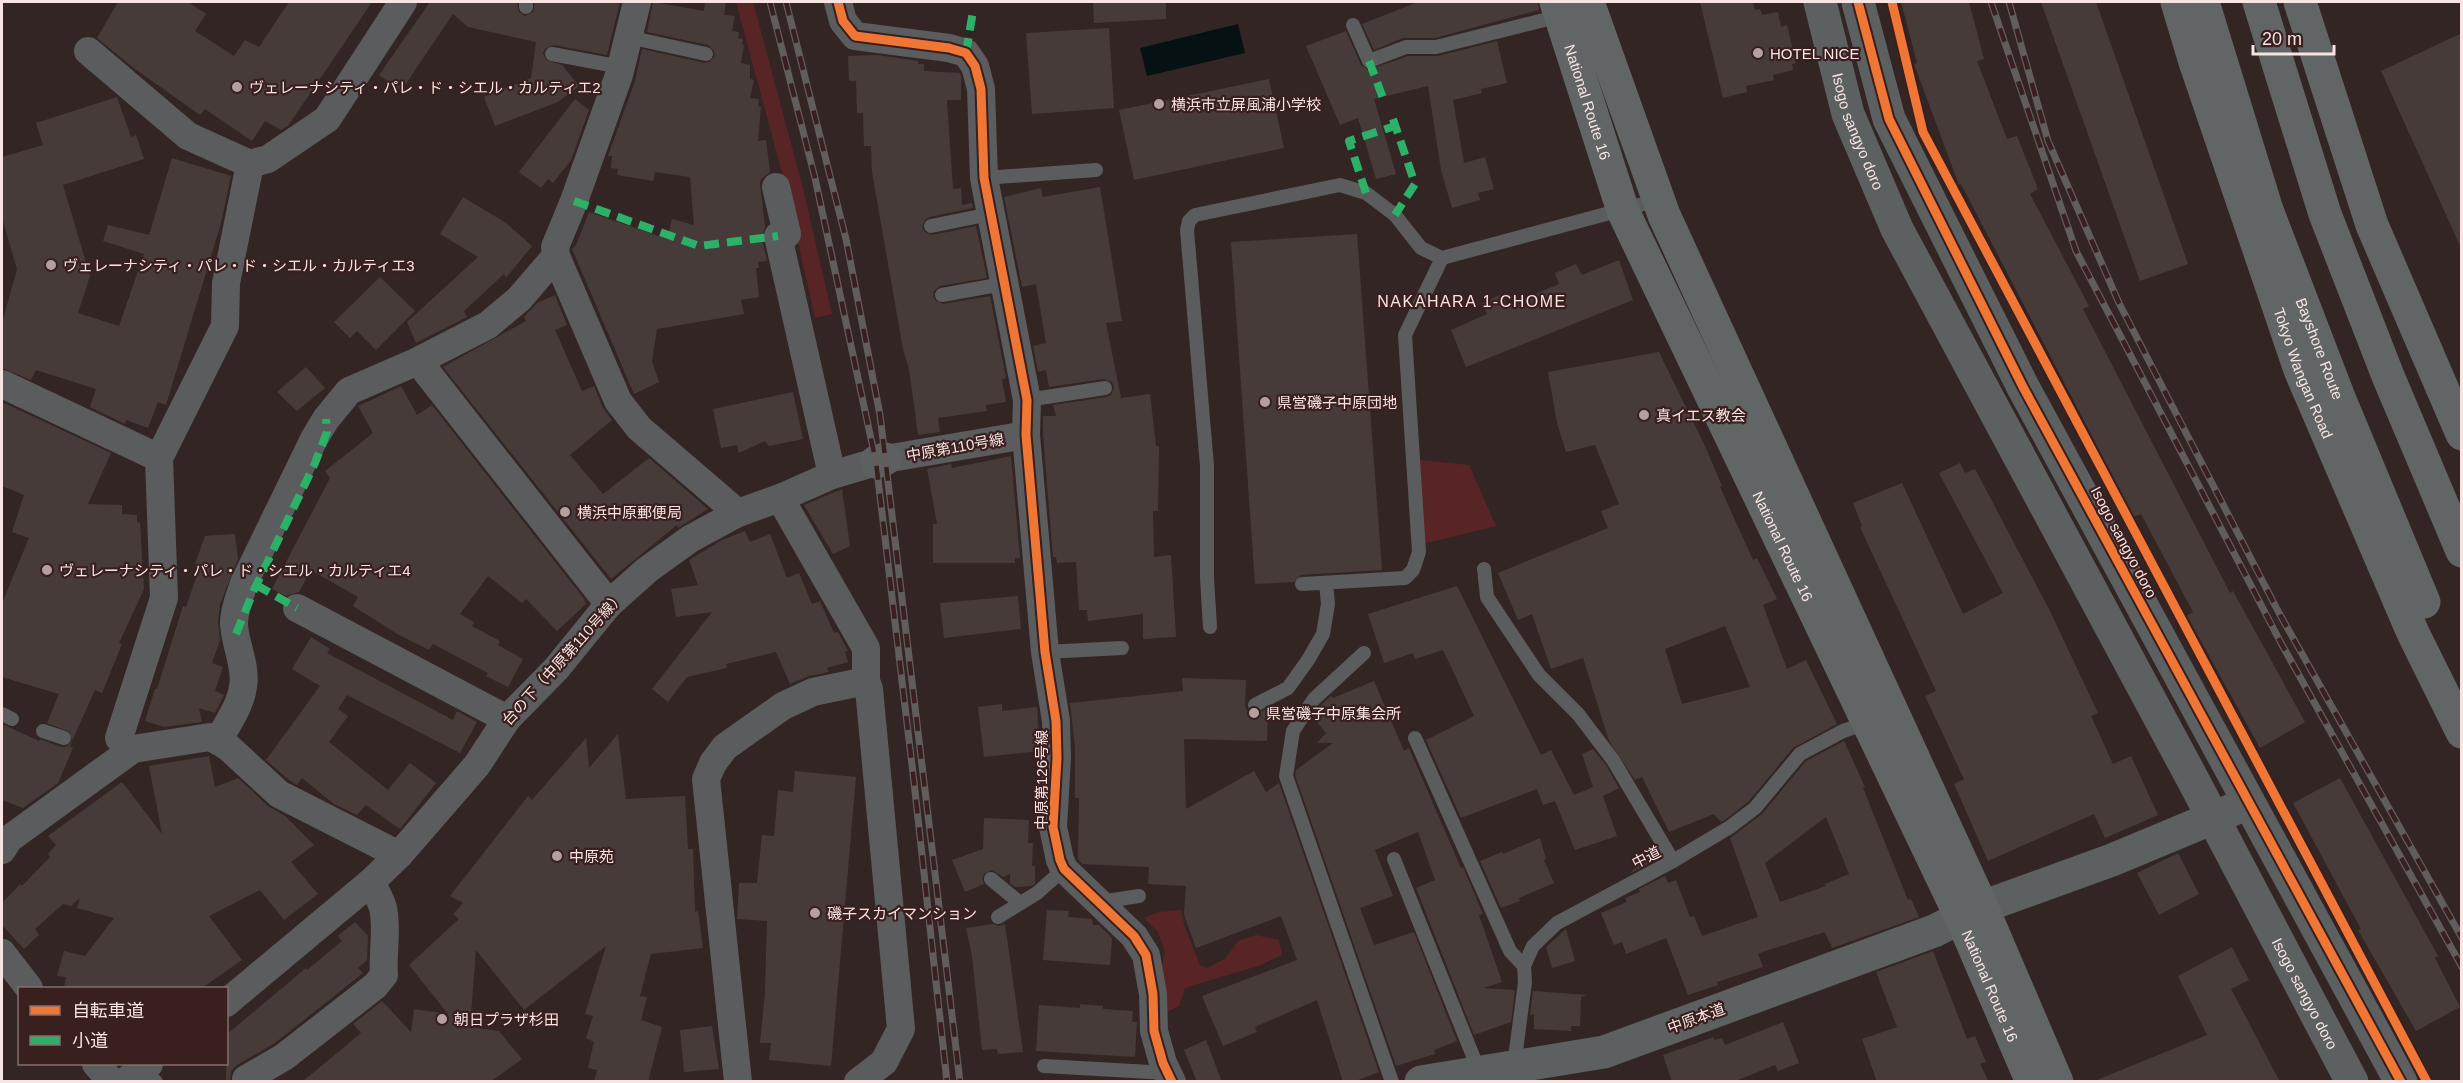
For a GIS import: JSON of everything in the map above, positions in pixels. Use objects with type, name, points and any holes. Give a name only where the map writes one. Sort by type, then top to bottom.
[{"type":"highway","name":"Tokyo Wangan Road","points":[[2177,2],[2198,73],[2300,370],[2413,633],[2462,732]]},
{"type":"highway","name":"Bayshore Route","points":[[2204,2],[2272,221],[2338,395],[2446,654],[2462,686]]},
{"type":"highway","points":[[2259,2],[2325,214],[2388,376],[2462,551]]},
{"type":"highway","points":[[2300,2],[2372,225],[2462,434]]},
{"type":"highway","name":"National Route 16","points":[[1568,6],[1658,200],[1971,912],[2032,1082]]},
{"type":"highway","name":"National Route 16","points":[[1568,6],[1623,211],[1867,723],[1971,912],[2057,1082]]},
{"type":"street","points":[[88,51],[188,136],[250,164],[268,159],[327,119],[403,2]]},
{"type":"street","points":[[637,2],[621,67],[574,201],[555,247],[556,256],[618,401],[639,428],[738,513]]},
{"type":"street","name":"中原第126号線","points":[[838,2],[843,21],[855,36],[949,48],[966,53],[975,66],[981,89],[984,178],[1027,400],[1026,435],[1045,652],[1056,721],[1058,758],[1053,827],[1064,869]]},
{"type":"street","name":"Isogo sangyo doro","points":[[1820,2],[1848,114],[1897,229],[2214,818],[2352,1082]]},
{"type":"street","name":"Isogo sangyo doro","points":[[1858,2],[1889,119],[2023,387],[2401,1082]]},
{"type":"street","points":[[2,850],[9,839],[119,748],[164,598],[159,458],[225,326],[226,283],[250,164]]},
{"type":"street","points":[[776,187],[787,234],[778,236],[832,475]]},
{"type":"street","points":[[218,741],[236,708],[243,686],[240,650],[234,625],[244,583],[326,419],[349,391],[418,361],[488,325],[519,299],[556,256]]},
{"type":"street","points":[[418,361],[609,604]]},
{"type":"street","points":[[2,384],[159,458]]},
{"type":"street","name":"中原第110号線","points":[[880,461],[1026,435]]},
{"type":"street","name":"台の下（中原第110号線）","points":[[228,1001],[371,882],[399,855],[477,765],[507,718],[556,669],[609,604],[646,570],[690,539],[738,513],[780,498],[832,475],[880,461]]},
{"type":"street","points":[[780,498],[866,648],[866,681],[870,701],[901,1029],[884,1062],[858,1082]]},
{"type":"street","points":[[297,608],[507,718]]},
{"type":"street","points":[[738,1082],[706,779],[713,763],[725,747],[783,706],[813,692],[866,681]]},
{"type":"street","points":[[119,748],[133,749],[210,737],[228,747],[279,794],[399,855]]},
{"type":"street","name":"中原本道","points":[[1421,1082],[1479,1071],[1532,1066],[1604,1052],[1934,931],[1971,912],[2112,860],[2249,803]]},
{"type":"street","points":[[1064,869],[1134,936],[1146,956],[1153,994],[1154,1031],[1163,1063],[1170,1077]]},
{"type":"street","points":[[246,1079],[284,1057],[375,986],[384,975],[383,908],[371,882]]},
{"type":"street","points":[[97,1065],[112,1082]]},
{"type":"lane","points":[[1353,25],[1369,61],[1406,47],[1436,47],[1568,6]]},
{"type":"lane","points":[[628,37],[706,54]]},
{"type":"lane","points":[[552,54],[621,67]]},
{"type":"lane","points":[[984,178],[1096,170]]},
{"type":"lane","points":[[1210,627],[1207,578],[1207,466],[1187,230],[1189,221],[1196,215],[1340,185],[1366,193],[1395,215],[1421,248],[1442,258],[1658,200]]},
{"type":"lane","points":[[931,226],[990,214]]},
{"type":"lane","points":[[1302,584],[1405,578],[1413,570],[1419,552],[1405,335],[1442,258]]},
{"type":"lane","points":[[942,295],[1004,284]]},
{"type":"lane","points":[[1027,400],[1106,388]]},
{"type":"lane","points":[[1484,569],[1487,597],[1539,675],[1578,714],[1613,760],[1673,861]]},
{"type":"lane","points":[[1255,705],[1288,688],[1313,652],[1323,634],[1328,604],[1326,583]]},
{"type":"lane","points":[[1045,652],[1122,648]]},
{"type":"lane","points":[[1364,653],[1314,699],[1293,731],[1286,776],[1392,1082]]},
{"type":"lane","name":"中道","points":[[1532,1066],[1524,966],[1533,946],[1557,923],[1673,861],[1730,826],[1755,808],[1800,754],[1843,731],[1867,723]]},
{"type":"lane","points":[[43,730],[64,738]]},
{"type":"lane","points":[[1414,738],[1510,951],[1524,966]]},
{"type":"lane","points":[[1394,859],[1479,1071]]},
{"type":"lane","points":[[998,917],[1037,893],[1064,869]]},
{"type":"lane","points":[[991,879],[1020,903]]},
{"type":"lane","points":[[1100,902],[1139,896]]},
{"type":"lane","points":[[1044,1066],[1170,1077]]},
{"type":"shaded area","points":[[736,2],[753,2],[803,188],[832,314],[815,318],[784,180]]},
{"type":"shaded area","points":[[1238,24],[1245,53],[1147,76],[1140,48]]},
{"type":"shaded area","points":[[1419,460],[1469,465],[1496,526],[1423,544]]},
{"type":"shaded area","points":[[1181,910],[1185,928],[1200,965],[1207,968],[1225,959],[1238,941],[1256,935],[1279,940],[1282,955],[1261,965],[1185,988],[1179,1006],[1167,1012],[1161,972],[1165,952],[1158,932],[1144,918],[1159,912]]},
{"type":"building","name":"ヴェレーナシティ・パレ・ド・シエル・カルティエ2","points":[[118,2],[188,2],[206,14],[195,31],[234,56],[245,40],[259,47],[289,2],[372,2],[288,126],[281,130],[265,121],[252,141],[205,109],[200,115],[135,69],[97,38]]},
{"type":"building","points":[[430,2],[517,2],[519,12],[525,16],[533,12],[535,2],[620,2],[607,55],[554,45],[545,49],[543,53],[546,60],[562,65],[579,86],[558,102],[495,126],[484,97],[531,78],[536,42],[468,27],[453,14],[401,91],[379,75]]},
{"type":"building","points":[[653,2],[704,11],[705,2],[726,2],[724,15],[735,16],[732,31],[739,32],[738,38],[743,39],[742,44],[744,45],[741,63],[750,65],[750,79],[754,80],[750,98],[759,99],[758,106],[761,107],[758,141],[766,140],[770,172],[761,179],[760,183],[765,226],[762,239],[767,261],[758,262],[759,268],[756,268],[759,297],[741,300],[744,314],[657,329],[652,361],[659,382],[634,394],[572,249],[576,245],[589,212],[667,239],[672,219],[694,225],[690,177],[655,172],[653,181],[617,175],[618,169],[611,168],[612,156],[608,156],[635,81],[642,49],[705,63],[715,56],[714,51],[708,45],[647,32]]},
{"type":"building","points":[[1093,2],[1166,2],[1166,19],[1094,23]]},
{"type":"building","points":[[1418,2],[1538,2],[1539,10],[1435,38],[1403,38],[1374,50],[1362,24]]},
{"type":"building","points":[[1700,2],[1753,2],[1755,10],[1760,9],[1762,15],[1778,12],[1781,27],[1787,25],[1796,63],[1792,64],[1793,70],[1773,75],[1774,80],[1746,86],[1747,92],[1723,98]]},
{"type":"building","points":[[1901,2],[1969,2],[1984,59],[1977,61],[2007,139],[2017,136],[2038,189],[2030,194],[2089,306],[2083,309],[2230,593],[2233,591],[2305,722],[2260,748],[2187,616],[2193,612],[2141,514],[2134,517],[1961,184],[1959,185],[1914,64],[1917,63]]},
{"type":"building","points":[[2041,2],[2096,2],[2188,264],[2140,281]]},
{"type":"building","points":[[1109,28],[1114,108],[1032,114],[1026,33]]},
{"type":"building","points":[[1346,31],[1361,65],[1368,70],[1408,56],[1438,56],[1497,41],[1507,83],[1481,89],[1482,93],[1453,100],[1464,163],[1485,157],[1494,189],[1478,193],[1480,200],[1452,208],[1441,170],[1428,86],[1374,99],[1396,174],[1376,179],[1358,118],[1340,125],[1306,46]]},
{"type":"building","points":[[2462,33],[2462,250],[2381,71]]},
{"type":"building","points":[[877,55],[919,61],[918,64],[924,64],[924,71],[960,73],[961,77],[961,100],[947,100],[953,189],[961,188],[962,205],[972,203],[973,208],[929,217],[922,227],[925,232],[932,235],[976,226],[987,278],[940,286],[934,291],[933,296],[936,301],[943,304],[990,296],[1006,378],[1002,379],[1006,402],[986,405],[987,411],[938,418],[940,432],[918,435],[909,369],[903,349],[872,172],[871,146],[864,146],[863,113],[857,113],[856,81],[849,81],[848,56]]},
{"type":"building","points":[[1269,79],[1284,148],[1134,180],[1119,110]]},
{"type":"building","name":"ヴェレーナシティ・パレ・ド・シエル・カルティエ3","points":[[117,97],[131,137],[136,135],[144,159],[63,185],[90,276],[78,313],[119,326],[144,254],[103,241],[108,225],[149,235],[172,158],[231,176],[221,223],[166,405],[158,402],[148,428],[126,420],[125,424],[90,407],[96,389],[36,370],[31,380],[2,368],[2,323],[17,269],[2,218],[2,157],[43,145],[36,123]]},
{"type":"building","points":[[575,99],[589,110],[571,160],[553,183],[548,179],[541,188],[519,172]]},
{"type":"building","points":[[1100,187],[1122,321],[1106,323],[1121,398],[1150,394],[1156,446],[1159,446],[1158,511],[1153,511],[1154,557],[1171,555],[1176,637],[1143,639],[1143,614],[1088,621],[1087,610],[1079,610],[1076,562],[1057,563],[1056,557],[1053,557],[1043,416],[1056,416],[1053,405],[1106,397],[1111,395],[1114,387],[1112,382],[1104,379],[1049,387],[1046,370],[1038,372],[1033,346],[1046,343],[1036,284],[1022,287],[1004,197],[1041,188],[1043,197]]},
{"type":"building","points":[[463,197],[506,223],[532,246],[506,278],[504,274],[464,311],[467,317],[416,343],[407,322],[478,257],[440,234]]},
{"type":"building","name":"県営磯子中原団地","points":[[1357,234],[1382,570],[1301,575],[1294,582],[1255,584],[1231,242]]},
{"type":"building","points":[[1619,260],[1633,300],[1466,367],[1451,330],[1487,314],[1482,303],[1502,294],[1507,306],[1559,284],[1555,273],[1576,264],[1582,275]]},
{"type":"building","points":[[380,277],[415,311],[376,350],[357,331],[350,338],[334,322]]},
{"type":"building","points":[[555,295],[567,325],[555,330],[582,391],[594,386],[603,408],[612,420],[570,455],[603,494],[649,458],[708,509],[678,528],[677,525],[611,579],[443,367],[526,321],[524,317],[537,303]]},
{"type":"building","points":[[1659,352],[1704,444],[1722,486],[1720,487],[1753,560],[1757,558],[1777,599],[1763,605],[1787,669],[1806,660],[1837,724],[1793,748],[1749,801],[1721,822],[1714,814],[1669,832],[1642,777],[1635,780],[1609,741],[1583,658],[1551,669],[1532,614],[1518,620],[1498,573],[1608,528],[1601,511],[1619,504],[1595,445],[1566,452],[1557,423],[1548,372]],"holes":[[[1725,626],[1750,687],[1682,704],[1665,649]]]},
{"type":"building","points":[[306,367],[325,388],[297,411],[277,392]]},
{"type":"building","points":[[401,386],[417,415],[432,405],[587,603],[557,631],[526,599],[522,603],[488,576],[460,614],[474,622],[472,626],[500,641],[498,645],[523,659],[508,687],[486,676],[488,673],[433,644],[429,650],[399,635],[353,606],[358,597],[311,570],[299,592],[286,596],[272,589],[330,478],[325,471],[373,433],[358,406]]},
{"type":"building","points":[[793,392],[803,439],[769,446],[765,441],[739,453],[737,445],[721,448],[713,409]]},
{"type":"building","points":[[2,402],[111,453],[88,504],[122,505],[122,514],[137,515],[137,522],[140,523],[144,589],[119,643],[122,644],[102,693],[95,690],[72,741],[70,732],[47,723],[59,694],[2,677],[2,603],[29,538],[12,532],[24,495],[2,486]]},
{"type":"building","points":[[1011,456],[1020,558],[1015,558],[1015,563],[933,563],[933,524],[937,524],[927,469],[951,464],[952,468]]},
{"type":"building","points":[[1960,463],[1965,473],[1975,469],[2050,611],[2098,713],[2091,716],[2113,764],[2131,756],[2158,815],[2105,838],[2094,814],[1988,861],[1954,784],[1964,779],[1925,696],[1936,691],[1860,527],[1862,526],[1853,503],[1902,483],[1963,614],[2003,593],[1939,473]]},
{"type":"building","points":[[842,489],[850,546],[833,554],[804,505]]},
{"type":"building","points":[[745,531],[750,542],[770,534],[787,578],[799,573],[812,604],[820,601],[834,633],[838,632],[848,651],[845,652],[848,662],[827,668],[829,672],[809,676],[790,684],[776,652],[726,664],[727,668],[687,677],[668,702],[652,689],[712,612],[676,617],[671,589],[698,585],[689,560],[722,540]]},
{"type":"building","points":[[235,534],[238,559],[220,604],[218,622],[220,640],[212,663],[223,667],[215,691],[224,695],[215,713],[199,708],[202,722],[164,727],[145,721],[183,606],[186,607],[196,578],[195,564],[205,536]]},
{"type":"building","points":[[1457,586],[1541,755],[1551,750],[1574,795],[1593,787],[1582,754],[1593,749],[1606,765],[1619,788],[1603,796],[1617,836],[1575,850],[1555,801],[1543,805],[1537,789],[1461,818],[1426,740],[1474,716],[1443,650],[1415,659],[1413,653],[1384,663],[1368,614]]},
{"type":"building","points":[[1018,596],[1021,629],[944,638],[940,603]]},
{"type":"building","points":[[311,637],[330,649],[327,653],[453,720],[457,711],[477,722],[460,753],[347,695],[338,709],[348,716],[329,742],[388,790],[410,763],[436,783],[400,829],[366,805],[357,815],[334,804],[302,778],[297,785],[266,760],[320,686],[292,669]]},
{"type":"building","points":[[1182,678],[1246,680],[1245,706],[1247,710],[1255,714],[1268,708],[1267,741],[1184,739],[1186,809],[1254,771],[1266,792],[1279,783],[1379,1072],[1353,1082],[1343,1082],[1317,1000],[1255,1027],[1257,1032],[1223,1046],[1202,996],[1297,960],[1281,916],[1196,948],[1184,914],[1186,886],[1148,884],[1149,867],[1082,864],[1078,859],[1079,798],[1075,798],[1075,748],[1070,703],[1183,691]]},
{"type":"building","points":[[1374,681],[1404,751],[1409,748],[1483,914],[1479,915],[1502,982],[1484,988],[1515,990],[1511,1022],[1474,1035],[1416,888],[1435,880],[1418,832],[1375,850],[1393,896],[1360,908],[1374,945],[1414,932],[1457,1041],[1434,1050],[1435,1054],[1396,1066],[1295,775],[1296,770],[1333,743],[1317,743],[1326,733],[1313,717],[1321,705],[1331,696],[1333,698]]},
{"type":"building","points":[[1002,704],[1002,711],[1037,707],[1040,751],[984,757],[978,707]]},
{"type":"building","points":[[2,724],[39,741],[40,739],[61,747],[66,747],[72,741],[70,747],[73,748],[58,783],[23,808],[2,800]]},
{"type":"building","points":[[618,734],[626,799],[685,796],[688,849],[693,849],[695,912],[698,911],[703,948],[651,954],[640,996],[647,997],[641,1020],[662,1027],[648,1082],[594,1082],[597,1070],[588,1068],[594,1042],[586,1038],[593,1016],[585,1014],[606,946],[524,1010],[476,950],[470,1027],[499,1031],[522,1059],[490,1082],[302,1082],[361,1033],[353,1024],[382,1001],[411,1032],[414,1009],[448,1014],[409,965],[459,919],[453,914],[463,903],[450,896],[528,796],[532,800],[586,738],[589,768]]},
{"type":"building","points":[[1844,741],[1865,787],[1863,788],[1908,900],[1911,899],[1919,917],[1832,948],[1825,932],[1765,951],[1758,954],[1763,967],[1717,982],[1718,985],[1688,995],[1666,938],[1626,954],[1622,942],[1614,945],[1601,913],[1627,902],[1625,898],[1640,892],[1639,889],[1665,876],[1668,883],[1676,880],[1690,917],[1694,916],[1702,936],[1758,917],[1730,838],[1762,814],[1806,761]],"holes":[[[1826,817],[1849,874],[1825,884],[1826,886],[1780,902],[1765,863]]]},
{"type":"building","points":[[209,756],[215,787],[238,778],[268,806],[285,816],[314,845],[291,862],[318,894],[284,920],[260,890],[209,916],[242,960],[203,987],[64,987],[66,977],[57,976],[64,951],[85,956],[114,918],[77,908],[80,898],[71,906],[63,904],[35,929],[39,935],[24,949],[2,925],[2,903],[50,857],[48,854],[56,845],[48,836],[122,782],[162,834],[149,766]]},
{"type":"building","name":"磯子スカイマンション","points":[[795,771],[856,777],[831,1066],[769,1060],[771,1043],[760,1043],[765,992],[767,921],[737,919],[739,883],[757,883],[762,835],[774,836],[778,790],[793,792]]},
{"type":"building","points":[[2340,778],[2438,956],[2435,958],[2460,1007],[2416,1031],[2358,930],[2361,929],[2293,803]]},
{"type":"building","points":[[984,818],[1029,820],[1028,843],[1033,843],[1032,866],[1035,866],[1035,883],[1032,886],[1015,887],[1010,883],[1010,874],[1003,877],[992,870],[984,874],[982,878],[984,884],[965,892],[952,860],[983,849]]},
{"type":"building","points":[[1540,838],[1546,859],[1544,860],[1554,883],[1501,908],[1480,861]]},
{"type":"building","points":[[1654,852],[1657,859],[1631,873],[1631,872]]},
{"type":"building","points":[[2178,853],[2199,894],[2159,915],[2137,873]]},
{"type":"building","points":[[1047,910],[1069,911],[1068,917],[1092,919],[1093,925],[1099,925],[1112,938],[1110,965],[1043,960]]},
{"type":"building","points":[[355,922],[368,936],[367,960],[358,968],[363,973],[275,1043],[237,1065],[231,1071],[230,1082],[226,1082],[228,1033],[342,941],[338,936]]},
{"type":"building","points":[[993,924],[999,926],[1005,924],[1023,1052],[998,1054],[997,1049],[982,1050],[972,956],[966,928]]},
{"type":"building","points":[[1566,929],[1575,961],[1552,968],[1546,947]]},
{"type":"building","points":[[2232,947],[2249,980],[2231,989],[2280,1082],[2092,1082],[2207,1035],[2178,976]]},
{"type":"building","points":[[1933,951],[1967,1039],[1975,1036],[1986,1062],[1980,1064],[1989,1082],[1877,1082],[1862,1039],[1897,1027],[1876,972]]},
{"type":"building","points":[[1533,991],[1587,995],[1581,997],[1580,1026],[1571,1026],[1571,1031],[1534,1029],[1534,1014],[1530,1015]]},
{"type":"building","points":[[1080,1004],[1103,1006],[1103,1009],[1133,1011],[1132,1022],[1137,1022],[1135,1057],[1036,1051],[1039,1005],[1080,1008]]},
{"type":"building","points":[[1783,1022],[1799,1063],[1778,1071],[1775,1065],[1733,1082],[1672,1082],[1663,1055],[1714,1037],[1714,1040],[1722,1038],[1725,1045]]},
{"type":"building","points":[[712,1026],[719,1069],[684,1072],[680,1030]]},
{"type":"building","points":[[1206,1040],[1222,1082],[1197,1082],[1184,1050]]},
{"type":"railway","points":[[770,2],[815,178],[876,462],[947,1082]]},
{"type":"railway","points":[[786,2],[846,239],[880,415],[960,1082]]},
{"type":"railway","points":[[1991,2],[2076,251],[2281,643],[2462,967]]},
{"type":"railway","points":[[2009,2],[2048,141],[2119,303],[2279,613],[2462,938]]},
{"type":"marked path","points":[[966,53],[973,11]]},
{"type":"marked path","points":[[1369,61],[1383,98]]},
{"type":"marked path","points":[[1393,119],[1415,184],[1395,215]]},
{"type":"marked path","points":[[1366,193],[1349,141],[1395,126]]},
{"type":"marked path","points":[[574,201],[699,246],[778,236]]},
{"type":"marked path","points":[[236,634],[254,590],[315,463],[327,432],[326,419]]},
{"type":"marked path","points":[[256,585],[297,608]]},
{"type":"cycle path","points":[[838,2],[843,21],[855,36],[949,48],[966,53],[975,66],[981,89],[984,178],[1027,400],[1026,435],[1045,652],[1056,721],[1057,758],[1053,827],[1064,869],[1134,936],[1146,955],[1153,994],[1154,1031],[1163,1063],[1172,1082]]},
{"type":"cycle path","points":[[1858,2],[1889,119],[2023,387],[2401,1082]]},
{"type":"cycle path","points":[[1892,2],[1923,132],[2427,1082]]},
{"type":"place","name":"HOTEL NICE","points":[[1758,53]]},
{"type":"place","name":"ヴェレーナシティ・パレ・ド・シエル・カルティエ2","points":[[237,87]]},
{"type":"place","name":"横浜市立屏風浦小学校","points":[[1159,104]]},
{"type":"place","name":"ヴェレーナシティ・パレ・ド・シエル・カルティエ3","points":[[51,265]]},
{"type":"place","name":"県営磯子中原団地","points":[[1265,402]]},
{"type":"place","name":"真イエス教会","points":[[1644,415]]},
{"type":"place","name":"横浜中原郵便局","points":[[565,512]]},
{"type":"place","name":"ヴェレーナシティ・パレ・ド・シエル・カルティエ4","points":[[47,570]]},
{"type":"place","name":"県営磯子中原集会所","points":[[1254,713]]},
{"type":"place","name":"中原苑","points":[[557,856]]},
{"type":"place","name":"磯子スカイマンション","points":[[815,913]]},
{"type":"place","name":"朝日プラザ杉田","points":[[442,1019]]},
{"type":"district","name":"NAKAHARA 1-CHOME","points":[[1472,301]]}]
